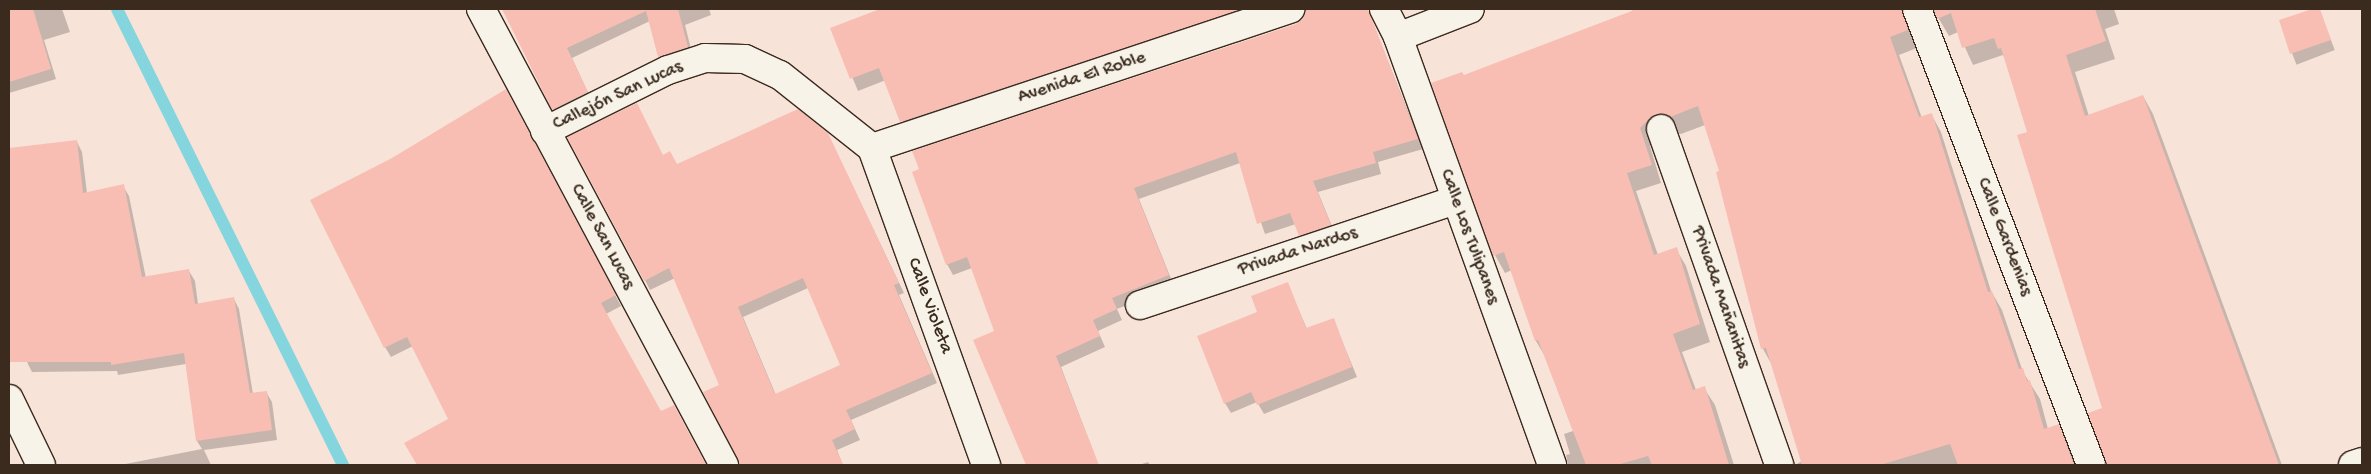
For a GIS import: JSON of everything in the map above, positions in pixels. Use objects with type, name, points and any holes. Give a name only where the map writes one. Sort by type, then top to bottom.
[{"type":"street","name":"Calle San Lucas","points":[[481,9],[544,131],[724,465]]},
{"type":"street","name":"Avenida El Roble","points":[[872,148],[1291,9]]},
{"type":"street","name":"Calle Los Tulipanes","points":[[1384,9],[1398,38],[1552,465]]},
{"type":"street","points":[[1398,38],[1470,9]]},
{"type":"street","name":"Calle Gardenias","points":[[1917,9],[2091,465]]},
{"type":"street","name":"Callejón San Lucas","points":[[544,131],[668,70],[705,58],[745,58],[780,75],[872,148]]},
{"type":"street","name":"Privada Mañanitas","points":[[1661,129],[1779,465]]},
{"type":"street","name":"Calle Violeta","points":[[872,148],[986,465]]},
{"type":"street","name":"Privada Nardos","points":[[1140,304],[1455,200]]},
{"type":"street","points":[[9,398],[41,465]]},
{"type":"street","points":[[2353,465],[2362,462]]},
{"type":"building","points":[[9,9],[33,9],[51,69],[9,82]]},
{"type":"building","points":[[502,9],[678,9],[688,47],[658,57],[646,11],[567,48],[588,92],[552,110]]},
{"type":"building","points":[[880,9],[1242,9],[900,122],[879,68],[850,79],[830,28]]},
{"type":"building","points":[[1306,9],[1368,9],[1418,139],[1373,152],[1376,163],[1313,181],[1331,225],[1299,236],[1290,213],[1257,224],[1236,152],[1134,188],[1169,275],[1112,298],[1117,309],[1093,320],[1100,336],[1056,356],[1099,465],[1026,465],[973,340],[994,331],[967,257],[946,265],[912,172],[919,169],[912,151],[1296,24],[1303,19]]},
{"type":"building","points":[[1637,9],[1902,9],[1908,30],[1890,37],[1919,117],[1932,113],[1988,292],[1992,291],[2019,369],[2023,368],[2027,381],[2030,380],[2044,429],[2059,424],[2074,465],[1958,465],[1950,444],[1880,465],[1802,465],[1766,348],[1761,349],[1716,172],[1719,171],[1698,106],[1670,117],[1656,114],[1650,118],[1640,128],[1652,165],[1627,173],[1654,255],[1677,247],[1700,324],[1673,334],[1693,390],[1705,386],[1729,465],[1652,465],[1648,456],[1617,465],[1586,465],[1538,340],[1535,341],[1504,252],[1493,256],[1431,83],[1462,72],[1464,75]]},
{"type":"building","points":[[1934,9],[2095,9],[2106,41],[2066,55],[2085,116],[2143,95],[2279,465],[2106,465],[2088,413],[2102,408],[2017,135],[2027,132],[2001,48],[1998,49],[1994,38],[1962,48],[1951,13],[1937,19]]},
{"type":"building","points":[[2312,9],[2320,9],[2331,40],[2290,54],[2279,20]]},
{"type":"building","points":[[506,89],[616,295],[601,303],[661,411],[674,405],[706,465],[417,465],[404,443],[448,419],[407,337],[384,348],[310,200],[392,158]]},
{"type":"building","points":[[637,103],[663,155],[670,151],[677,164],[798,109],[828,133],[899,283],[894,285],[932,373],[846,410],[855,429],[832,440],[843,465],[740,465],[703,392],[719,385],[669,268],[644,281],[567,137]],"holes":[[[803,278],[840,365],[775,394],[738,307]]]},
{"type":"building","points":[[77,140],[83,193],[124,184],[142,277],[189,269],[195,304],[234,297],[250,393],[267,391],[272,430],[196,441],[184,353],[111,365],[111,362],[9,362],[9,148]]},
{"type":"building","points":[[1288,282],[1306,328],[1334,318],[1352,367],[1257,405],[1251,392],[1224,404],[1197,336],[1257,312],[1251,296]]},
{"type":"waterway","points":[[117,9],[343,465]]}]
